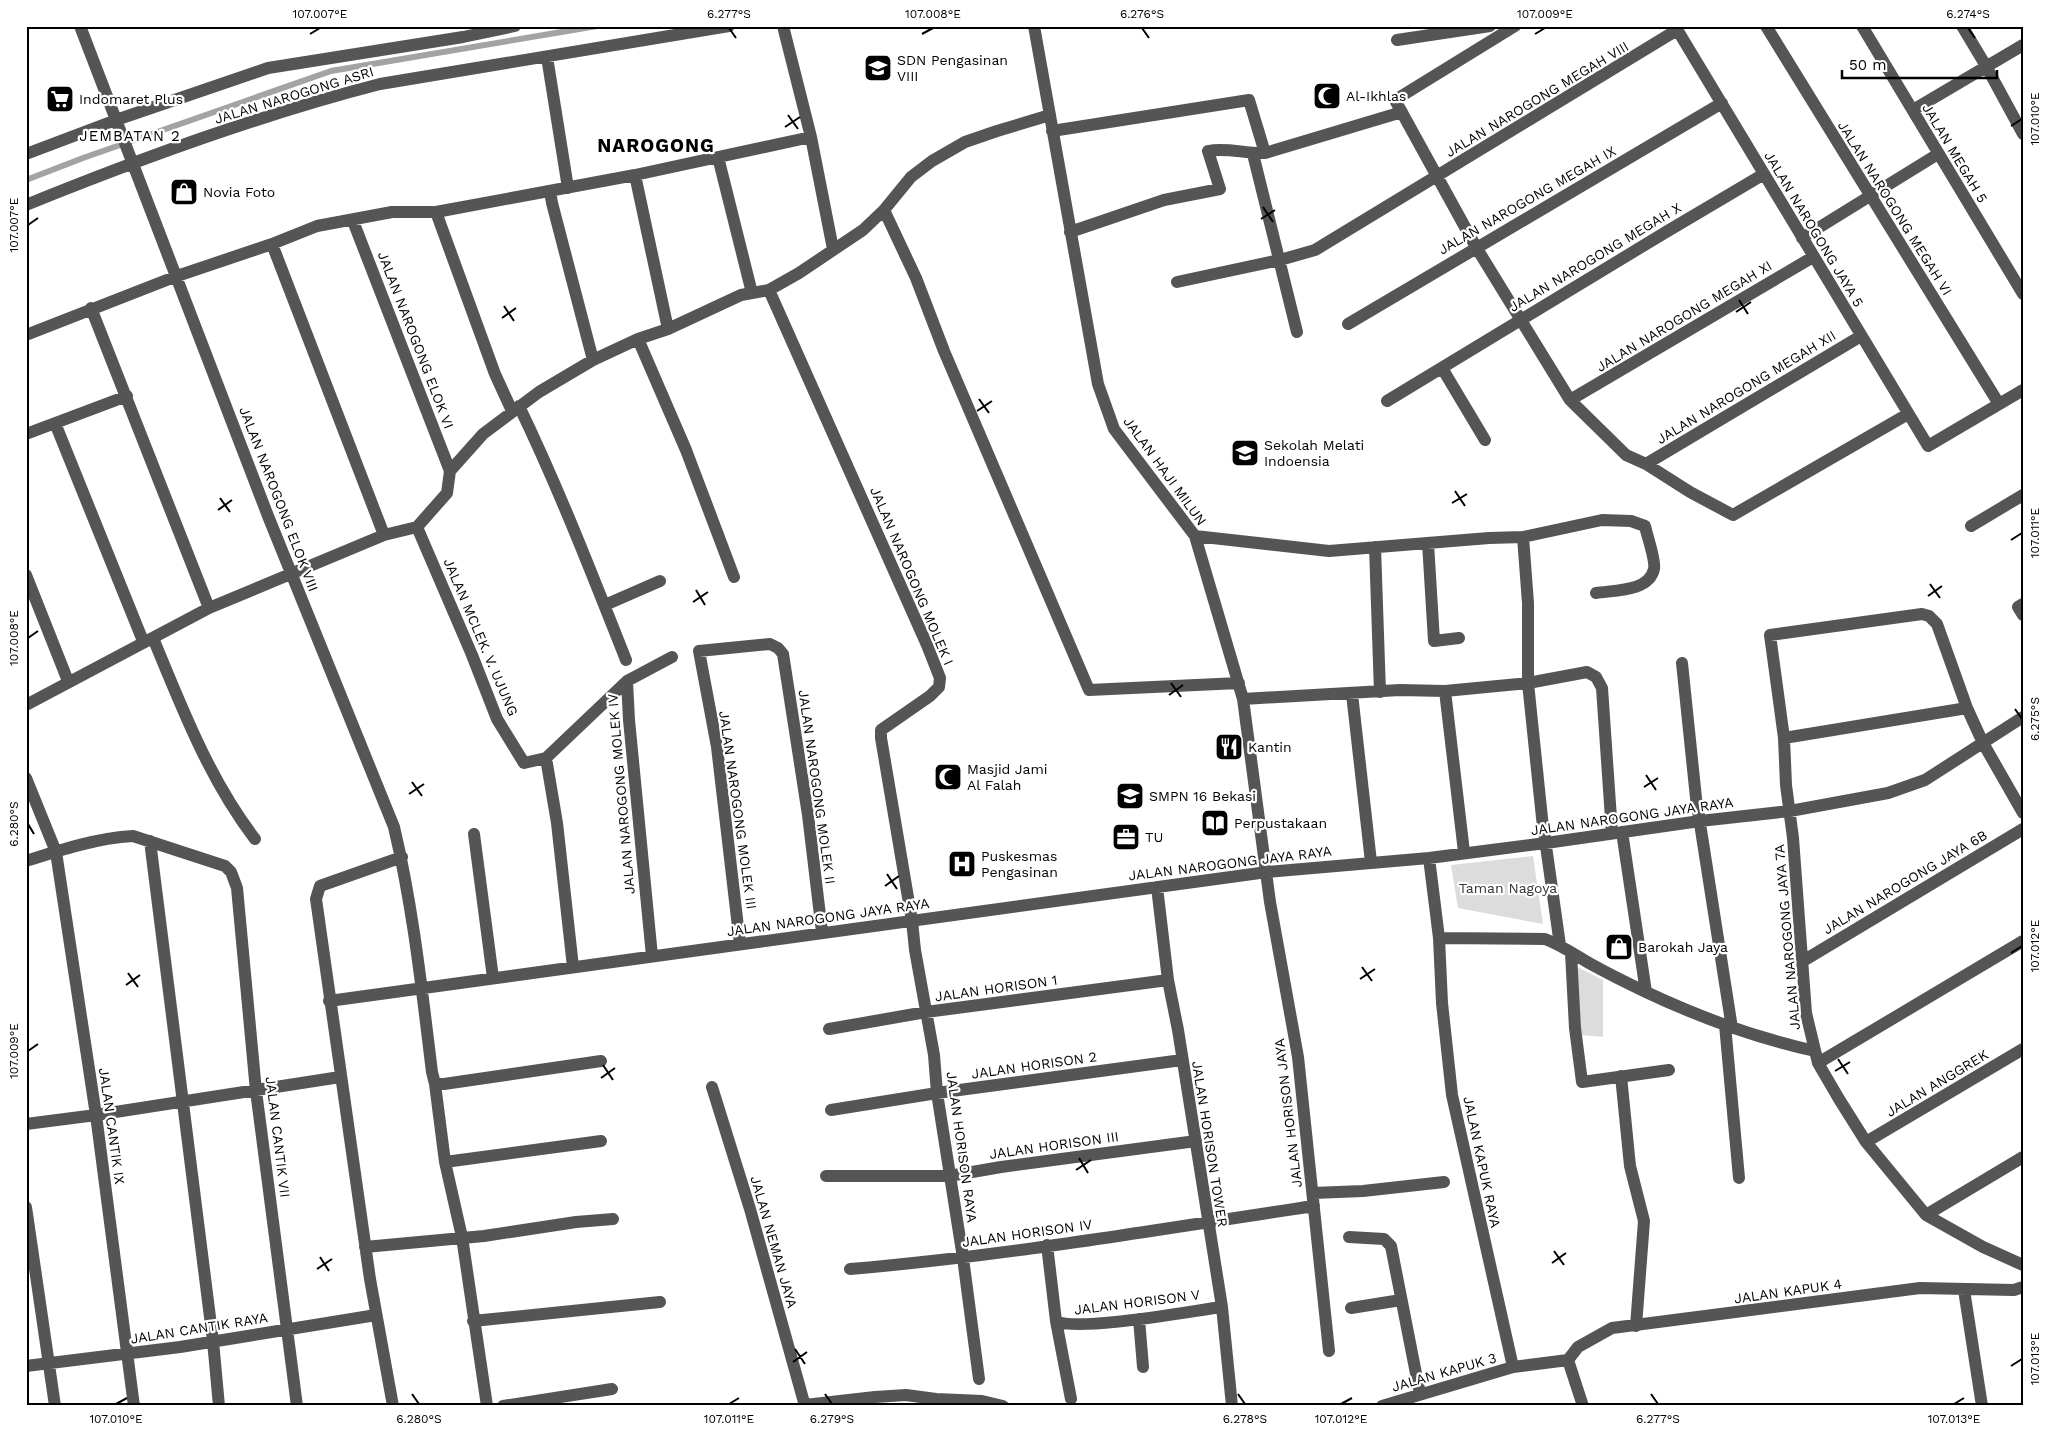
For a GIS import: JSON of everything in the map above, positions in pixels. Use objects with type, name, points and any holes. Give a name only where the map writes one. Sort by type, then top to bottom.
[{"type":"street","name":"JALAN NAROGONG ELOK VIII","points":[[80,26],[291,572],[394,827],[402,857],[422,989],[432,1072],[436,1084],[445,1162],[462,1237],[487,1406]]},
{"type":"street","name":"JALAN NAROGONG ASRI","points":[[26,154],[118,125],[268,68],[462,31],[515,26]]},
{"type":"street","name":"JALAN NAROGONG ASRI","points":[[26,205],[131,156],[380,84],[546,58],[729,26]]},
{"type":"street","points":[[783,26],[811,137],[833,249]]},
{"type":"street","name":"JALAN HAJI MILUN","points":[[1034,26],[1090,348],[1098,384],[1114,429],[1195,536],[1243,699],[1267,872]]},
{"type":"street","points":[[1397,40],[1490,26]]},
{"type":"street","points":[[1515,26],[1395,100],[1476,247],[1570,400],[1626,455],[1646,464],[1690,492],[1733,515],[1908,414]]},
{"type":"street","name":"JALAN NAROGONG MEGAH VI","points":[[1766,26],[1999,404]]},
{"type":"street","name":"JALAN MEGAH 5","points":[[1862,26],[2023,294]]},
{"type":"street","points":[[1962,26],[2023,134]]},
{"type":"street","name":"JALAN NAROGONG JAYA 5","points":[[1676,28],[1928,446],[1999,404]]},
{"type":"street","name":"JALAN NAROGONG MEGAH VIII","points":[[1176,282],[1280,260],[1324,246],[1676,28]]},
{"type":"street","points":[[1913,110],[2023,45]]},
{"type":"street","points":[[546,58],[568,188]]},
{"type":"street","points":[[1052,130],[1249,100],[1280,260],[1297,332]]},
{"type":"street","name":"JALAN NAROGONG MEGAH IX","points":[[1348,324],[1722,103]]},
{"type":"street","points":[[1070,232],[1164,200],[1220,189],[1208,151],[1220,148],[1259,153],[1402,112]]},
{"type":"street","points":[[26,705],[68,681],[209,608],[291,572],[384,535],[416,526],[447,493],[450,471],[483,434],[515,408],[593,360],[638,339],[668,329],[741,295],[769,290],[799,273],[863,230],[884,210],[911,177],[932,161],[965,142],[1050,115]]},
{"type":"street","points":[[26,335],[91,308],[177,276],[272,244],[317,226],[353,221],[392,212],[436,212],[635,175],[811,137]]},
{"type":"street","points":[[1802,238],[1938,154]]},
{"type":"street","points":[[718,157],[752,293]]},
{"type":"street","name":"JALAN NAROGONG MEGAH X","points":[[1387,401],[1764,174]]},
{"type":"street","points":[[635,175],[668,329]]},
{"type":"street","points":[[550,191],[593,360]]},
{"type":"street","points":[[884,210],[916,278],[944,351],[1089,690],[1239,683]]},
{"type":"street","points":[[436,212],[495,374],[553,477],[626,660]]},
{"type":"street","name":"JALAN NAROGONG ELOK VI","points":[[353,221],[450,471]]},
{"type":"street","points":[[272,244],[384,535]]},
{"type":"street","name":"JALAN NAROGONG MEGAH XI","points":[[1570,400],[1813,257]]},
{"type":"street","name":"JALAN NAROGONG MOLEK I","points":[[769,290],[940,678],[939,687],[930,696],[881,730],[912,921]]},
{"type":"street","points":[[91,308],[209,608]]},
{"type":"street","name":"JALAN NAROGONG MEGAH XII","points":[[1646,464],[1861,336]]},
{"type":"street","points":[[638,339],[686,450],[734,577]]},
{"type":"street","points":[[1442,368],[1485,440]]},
{"type":"street","points":[[1999,404],[2023,390]]},
{"type":"street","points":[[26,434],[127,396]]},
{"type":"street","points":[[55,423],[148,640],[194,737],[234,811],[255,839]]},
{"type":"street","points":[[1971,526],[2023,496]]},
{"type":"street","points":[[1195,536],[1329,551],[1523,537],[1602,520],[1631,521],[1645,526],[1654,568],[1649,579],[1641,586],[1596,593]]},
{"type":"street","name":"JALAN MCLEK. V. UJUNG","points":[[416,526],[472,655],[497,719],[519,758],[524,763],[546,758]]},
{"type":"street","points":[[1523,537],[1528,603],[1528,683],[1546,843],[1560,945]]},
{"type":"street","points":[[1428,543],[1434,641],[1459,638]]},
{"type":"street","points":[[1375,547],[1380,692]]},
{"type":"street","points":[[26,575],[68,681]]},
{"type":"street","points":[[604,605],[660,581]]},
{"type":"street","name":"JALAN NAROGONG JAYA 7A","points":[[1967,708],[1937,624],[1929,616],[1922,614],[1770,635],[1784,738],[1786,786],[1790,811],[1806,1013],[1817,1057],[1866,1142],[1926,1215],[1983,1247],[2023,1265]]},
{"type":"street","name":"JALAN NAROGONG MOLEK II","points":[[698,651],[770,644],[778,648],[783,654],[808,815],[822,932]]},
{"type":"street","name":"JALAN NAROGONG MOLEK III","points":[[698,651],[717,747],[740,944]]},
{"type":"street","name":"JALAN NAROGONG MOLEK IV","points":[[652,956],[627,681],[672,657]]},
{"type":"street","points":[[1682,663],[1700,821],[1729,1026],[1739,1178]]},
{"type":"street","points":[[1243,699],[1380,692],[1445,691],[1528,683],[1587,672],[1596,677],[1602,688],[1617,832],[1646,992]]},
{"type":"street","points":[[573,967],[557,824],[546,758],[627,681]]},
{"type":"street","points":[[1445,691],[1464,852]]},
{"type":"street","points":[[1352,694],[1371,862]]},
{"type":"street","points":[[1784,738],[1967,708],[1983,743],[2023,813]]},
{"type":"street","name":"JALAN NAROGONG JAYA RAYA","points":[[329,1001],[1267,872],[1429,858],[1700,821],[1790,811],[1888,794],[1925,780],[2023,718]]},
{"type":"street","name":"JALAN CANTIK IX","points":[[26,778],[56,852],[96,1115],[134,1406]]},
{"type":"street","name":"JALAN NAROGONG JAYA 6B","points":[[1803,960],[2023,829]]},
{"type":"street","points":[[474,834],[493,978]]},
{"type":"street","points":[[26,861],[118,837],[132,836],[150,841],[184,1100],[219,1406]]},
{"type":"street","name":"JALAN CANTIK VII","points":[[150,841],[224,866],[231,872],[237,888],[256,1090],[297,1406]]},
{"type":"street","points":[[393,1406],[365,1247],[316,899],[320,886],[402,857]]},
{"type":"street","name":"JALAN KAPUK RAYA","points":[[1429,858],[1439,938],[1442,1003],[1452,1095],[1514,1367]]},
{"type":"street","name":"JALAN HORISON JAYA","points":[[1267,872],[1270,902],[1298,1057],[1329,1352]]},
{"type":"street","name":"JALAN HORISON TOWER","points":[[1157,887],[1168,980],[1178,1030],[1207,1223],[1222,1307],[1232,1406]]},
{"type":"street","name":"JALAN HORISON RAYA","points":[[912,921],[914,950],[934,1054],[937,1093],[963,1258],[979,1379]]},
{"type":"street","points":[[1439,938],[1545,939],[1560,945],[1571,953],[1646,992],[1729,1026],[1817,1057],[2023,941]]},
{"type":"street","points":[[1571,953],[1575,1028],[1582,1082],[1669,1070]]},
{"type":"street","name":"JALAN HORISON 1","points":[[829,1029],[926,1012],[1168,980]]},
{"type":"street","name":"JALAN ANGGREK","points":[[1866,1142],[2023,1050]]},
{"type":"street","name":"JALAN HORISON 2","points":[[831,1110],[937,1093],[1182,1060]]},
{"type":"street","points":[[436,1084],[601,1062]]},
{"type":"street","points":[[1621,1076],[1630,1166],[1644,1220],[1636,1326]]},
{"type":"street","points":[[26,1124],[340,1077]]},
{"type":"street","name":"JALAN NEMAN JAYA","points":[[712,1087],[750,1209],[805,1405]]},
{"type":"street","points":[[445,1162],[601,1141]]},
{"type":"street","name":"JALAN HORISON III","points":[[826,1176],[949,1176],[1001,1167],[1196,1141]]},
{"type":"street","points":[[1926,1215],[2023,1157]]},
{"type":"street","points":[[1313,1193],[1364,1191],[1444,1182]]},
{"type":"street","name":"JALAN HORISON IV","points":[[850,1268],[963,1258],[1314,1206]]},
{"type":"street","points":[[26,1207],[55,1406]]},
{"type":"street","points":[[365,1247],[613,1219]]},
{"type":"street","points":[[1349,1237],[1384,1239],[1391,1246],[1420,1394]]},
{"type":"street","points":[[1047,1245],[1056,1321],[1071,1399]]},
{"type":"street","name":"JALAN KAPUK 4","points":[[1568,1360],[1578,1347],[1612,1328],[1920,1288],[2014,1290],[2023,1287]]},
{"type":"street","points":[[1964,1290],[1982,1406]]},
{"type":"street","points":[[1351,1308],[1401,1300]]},
{"type":"street","points":[[473,1321],[489,1321],[660,1302]]},
{"type":"street","name":"JALAN HORISON V","points":[[1056,1321],[1068,1325],[1139,1319],[1222,1307]]},
{"type":"street","name":"JALAN CANTIK RAYA","points":[[26,1366],[128,1355],[376,1315]]},
{"type":"street","points":[[1139,1319],[1143,1367]]},
{"type":"street","points":[[1514,1367],[1568,1360],[1583,1406]]},
{"type":"street","name":"JALAN KAPUK 3","points":[[1385,1405],[1514,1367]]},
{"type":"street","points":[[503,1406],[612,1390]]},
{"type":"street","points":[[805,1405],[906,1395],[936,1402],[982,1400],[1003,1406]]},
{"type":"green space","name":"Taman Nagoya","points":[[1533,856],[1543,924],[1458,908],[1451,865]]},
{"type":"green space","points":[[1577,967],[1603,980],[1603,1037],[1581,1035]]},
{"type":"waterway","points":[[26,180],[83,158],[331,71],[597,26]]},
{"type":"place","name":"SDN Pengasinan VIII","points":[[878,68]]},
{"type":"place","name":"Al-Ikhlas","points":[[1327,96]]},
{"type":"place","name":"Indomaret Plus","points":[[60,99]]},
{"type":"place","name":"Novia Foto","points":[[184,192]]},
{"type":"place","name":"Sekolah Melati Indoensia","points":[[1245,453]]},
{"type":"place","name":"Kantin","points":[[1229,747]]},
{"type":"place","name":"Masjid Jami Al Falah","points":[[948,777]]},
{"type":"place","name":"SMPN 16 Bekasi","points":[[1130,796]]},
{"type":"place","name":"Perpustakaan","points":[[1215,823]]},
{"type":"place","name":"TU","points":[[1126,837]]},
{"type":"place","name":"Puskesmas Pengasinan","points":[[962,864]]},
{"type":"place","name":"Barokah Jaya","points":[[1619,947]]},
{"type":"district","name":"JEMBATAN 2","points":[[130,136]]},
{"type":"district","name":"NAROGONG","points":[[656,145]]}]
